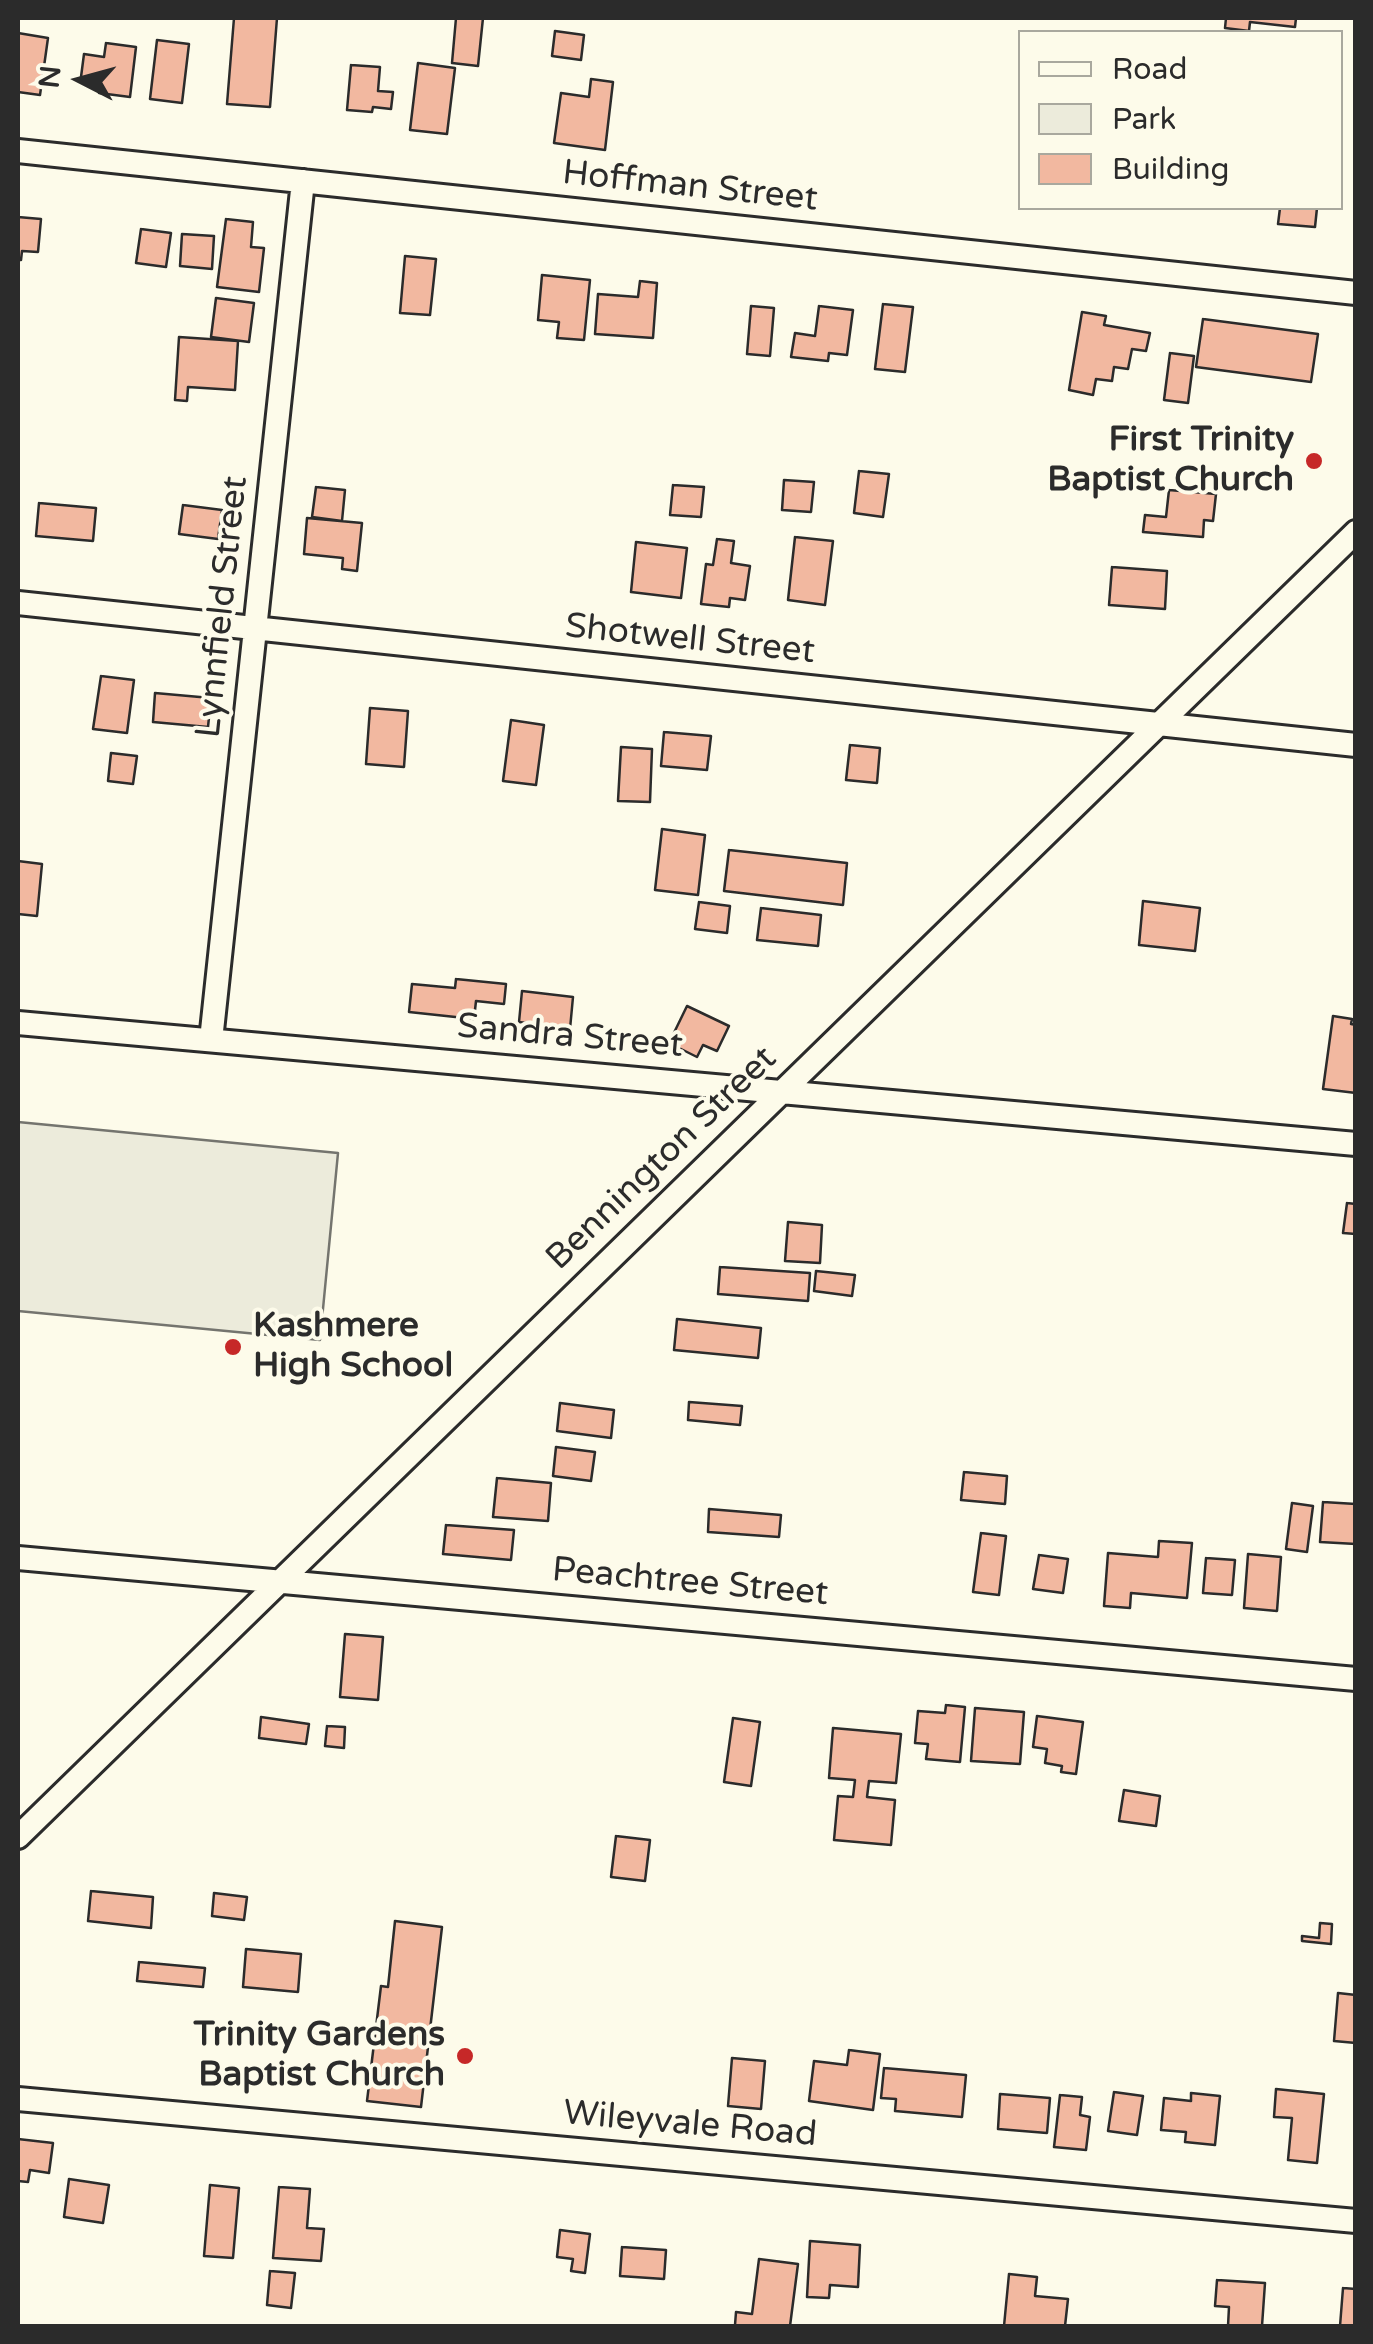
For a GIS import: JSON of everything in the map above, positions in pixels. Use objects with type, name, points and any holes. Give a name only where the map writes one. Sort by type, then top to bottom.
[{"type":"street","name":"Hoffman Street","points":[[18,151],[1356,293]]},
{"type":"street","name":"Lynnfield Street","points":[[211,1040],[303,181]]},
{"type":"street","name":"Bennington Street","points":[[18,1837],[1356,532]]},
{"type":"street","name":"Shotwell Street","points":[[18,604],[1356,745]]},
{"type":"street","name":"Sandra Street","points":[[18,1024],[1356,1144]]},
{"type":"street","name":"Peachtree Street","points":[[18,1558],[1356,1679]]},
{"type":"street","name":"Wileyvale Road","points":[[18,2099],[1356,2221]]},
{"type":"green space","points":[[18,1122],[338,1153],[320,1340],[18,1311]]},
{"type":"building","points":[[234,18],[277,18],[270,107],[227,104]]},
{"type":"building","points":[[456,18],[483,18],[478,66],[452,63]]},
{"type":"building","points":[[1226,18],[1296,18],[1295,27],[1250,22],[1249,30],[1225,28]]},
{"type":"building","points":[[555,31],[584,35],[581,60],[552,56]]},
{"type":"building","points":[[18,33],[48,38],[40,95],[18,92]]},
{"type":"building","points":[[157,40],[189,44],[182,103],[150,99]]},
{"type":"building","points":[[106,43],[136,47],[130,97],[99,93],[101,79],[81,77],[84,54],[104,57]]},
{"type":"building","points":[[418,63],[455,68],[447,134],[410,130]]},
{"type":"building","points":[[351,65],[380,67],[378,91],[393,92],[391,109],[347,110]]},
{"type":"building","points":[[591,79],[613,82],[605,150],[554,143],[561,93],[589,97]]},
{"type":"building","points":[[1280,210],[1317,210],[1315,227],[1278,224]]},
{"type":"building","points":[[18,217],[41,219],[38,252],[22,251],[21,260],[18,260]]},
{"type":"building","points":[[226,219],[253,222],[251,247],[264,248],[259,292],[217,287]]},
{"type":"building","points":[[141,229],[171,233],[166,267],[136,263]]},
{"type":"building","points":[[182,234],[214,236],[212,269],[180,266]]},
{"type":"building","points":[[405,256],[436,259],[430,315],[400,313]]},
{"type":"building","points":[[542,275],[590,280],[584,340],[557,338],[559,322],[538,320]]},
{"type":"building","points":[[640,281],[657,283],[653,338],[595,334],[598,294],[638,297]]},
{"type":"building","points":[[216,298],[254,303],[249,342],[211,337]]},
{"type":"building","points":[[883,304],[913,307],[905,372],[875,369]]},
{"type":"building","points":[[751,306],[774,308],[770,356],[747,354]]},
{"type":"building","points":[[819,306],[853,310],[847,355],[829,353],[828,361],[791,357],[795,333],[815,336]]},
{"type":"building","points":[[1082,312],[1106,316],[1104,325],[1150,333],[1146,351],[1132,349],[1128,369],[1114,367],[1112,381],[1096,379],[1093,395],[1069,390]]},
{"type":"building","points":[[1203,319],[1318,334],[1311,382],[1196,367]]},
{"type":"building","points":[[179,337],[238,341],[235,390],[188,387],[187,401],[175,400]]},
{"type":"building","points":[[1170,353],[1194,356],[1188,403],[1164,400]]},
{"type":"building","points":[[859,471],[889,474],[883,517],[854,513]]},
{"type":"building","points":[[784,480],[814,482],[811,512],[782,510]]},
{"type":"building","points":[[673,485],[704,487],[701,517],[670,515]]},
{"type":"building","points":[[316,487],[345,490],[342,521],[312,517]]},
{"type":"building","points":[[1169,490],[1216,494],[1213,521],[1204,520],[1203,537],[1143,532],[1145,515],[1166,517]]},
{"type":"building","points":[[39,503],[96,508],[93,541],[36,536]]},
{"type":"building","points":[[183,505],[222,510],[218,539],[179,534]]},
{"type":"building","points":[[307,518],[362,523],[357,571],[342,569],[343,558],[304,554]]},
{"type":"building","points":[[795,537],[833,541],[825,605],[788,600]]},
{"type":"building","points":[[717,539],[734,541],[731,563],[750,566],[745,600],[730,598],[729,607],[701,604],[706,564],[713,565]]},
{"type":"building","points":[[636,542],[687,548],[681,598],[631,592]]},
{"type":"building","points":[[1112,567],[1167,571],[1165,609],[1109,605]]},
{"type":"building","points":[[101,676],[134,680],[127,733],[93,729]]},
{"type":"building","points":[[155,693],[211,698],[208,727],[153,722]]},
{"type":"building","points":[[370,708],[408,711],[404,767],[366,764]]},
{"type":"building","points":[[511,720],[544,725],[536,785],[503,781]]},
{"type":"building","points":[[664,732],[711,736],[707,770],[661,766]]},
{"type":"building","points":[[850,745],[880,748],[877,783],[846,780]]},
{"type":"building","points":[[621,747],[652,749],[650,802],[618,801]]},
{"type":"building","points":[[111,753],[137,756],[133,784],[108,781]]},
{"type":"building","points":[[662,829],[705,835],[698,895],[655,890]]},
{"type":"building","points":[[729,850],[847,863],[843,905],[724,891]]},
{"type":"building","points":[[18,861],[42,864],[37,916],[18,914]]},
{"type":"building","points":[[1143,901],[1200,908],[1195,951],[1139,945]]},
{"type":"building","points":[[699,902],[730,906],[727,933],[695,929]]},
{"type":"building","points":[[761,908],[821,915],[818,946],[757,940]]},
{"type":"building","points":[[456,979],[506,984],[504,1004],[476,1001],[474,1019],[409,1012],[412,984],[455,988]]},
{"type":"building","points":[[522,991],[573,997],[570,1029],[519,1022]]},
{"type":"building","points":[[687,1006],[729,1026],[717,1051],[703,1045],[697,1057],[669,1043]]},
{"type":"building","points":[[1333,1016],[1352,1019],[1351,1024],[1356,1025],[1356,1093],[1323,1089]]},
{"type":"building","points":[[1347,1203],[1356,1204],[1356,1234],[1343,1233]]},
{"type":"building","points":[[788,1222],[822,1225],[820,1263],[785,1261]]},
{"type":"building","points":[[720,1267],[810,1273],[808,1301],[718,1294]]},
{"type":"building","points":[[816,1271],[855,1275],[852,1296],[814,1291]]},
{"type":"building","points":[[677,1319],[761,1328],[758,1358],[674,1350]]},
{"type":"building","points":[[689,1402],[742,1406],[740,1425],[688,1420]]},
{"type":"building","points":[[560,1403],[614,1410],[611,1438],[557,1431]]},
{"type":"building","points":[[556,1447],[595,1452],[591,1481],[553,1476]]},
{"type":"building","points":[[964,1472],[1007,1476],[1005,1504],[961,1500]]},
{"type":"building","points":[[497,1478],[551,1483],[548,1521],[493,1517]]},
{"type":"building","points":[[1323,1502],[1356,1504],[1356,1544],[1320,1542]]},
{"type":"building","points":[[1292,1503],[1313,1506],[1307,1552],[1286,1549]]},
{"type":"building","points":[[709,1509],[781,1515],[779,1537],[708,1532]]},
{"type":"building","points":[[446,1525],[514,1530],[511,1560],[443,1554]]},
{"type":"building","points":[[981,1533],[1006,1536],[999,1595],[973,1592]]},
{"type":"building","points":[[1159,1541],[1192,1543],[1187,1598],[1131,1593],[1130,1608],[1104,1606],[1108,1553],[1158,1557]]},
{"type":"building","points":[[1248,1554],[1281,1557],[1277,1611],[1244,1608]]},
{"type":"building","points":[[1039,1555],[1068,1559],[1063,1593],[1033,1589]]},
{"type":"building","points":[[1206,1558],[1235,1560],[1232,1595],[1203,1593]]},
{"type":"building","points":[[345,1634],[383,1637],[378,1700],[340,1697]]},
{"type":"building","points":[[946,1705],[965,1707],[960,1762],[926,1759],[928,1744],[915,1743],[918,1711],[945,1713]]},
{"type":"building","points":[[975,1708],[1024,1712],[1020,1764],[971,1761]]},
{"type":"building","points":[[1037,1716],[1083,1722],[1076,1774],[1061,1772],[1062,1766],[1045,1763],[1047,1749],[1033,1747]]},
{"type":"building","points":[[261,1717],[309,1724],[306,1744],[259,1738]]},
{"type":"building","points":[[733,1718],[760,1722],[751,1786],[724,1782]]},
{"type":"building","points":[[327,1726],[345,1727],[344,1748],[325,1746]]},
{"type":"building","points":[[833,1728],[901,1734],[896,1783],[869,1781],[867,1797],[895,1800],[891,1845],[834,1840],[838,1796],[853,1797],[855,1780],[829,1778]]},
{"type":"building","points":[[1124,1790],[1160,1796],[1156,1826],[1119,1821]]},
{"type":"building","points":[[616,1836],[650,1840],[645,1881],[611,1877]]},
{"type":"building","points":[[91,1891],[153,1897],[151,1928],[88,1921]]},
{"type":"building","points":[[214,1893],[247,1897],[244,1920],[212,1916]]},
{"type":"building","points":[[395,1921],[442,1927],[421,2107],[367,2101],[381,1986],[388,1987]]},
{"type":"building","points":[[1320,1923],[1332,1924],[1331,1944],[1302,1941],[1302,1936],[1319,1938]]},
{"type":"building","points":[[246,1949],[301,1954],[298,1992],[243,1987]]},
{"type":"building","points":[[139,1962],[205,1968],[203,1987],[137,1981]]},
{"type":"building","points":[[1338,1993],[1356,1995],[1356,2043],[1334,2041]]},
{"type":"building","points":[[849,2050],[880,2054],[873,2110],[809,2101],[814,2061],[847,2065]]},
{"type":"building","points":[[732,2058],[765,2061],[761,2109],[728,2106]]},
{"type":"building","points":[[884,2068],[966,2075],[962,2117],[895,2111],[896,2099],[881,2098]]},
{"type":"building","points":[[1276,2089],[1324,2094],[1317,2163],[1288,2160],[1292,2118],[1274,2117]]},
{"type":"building","points":[[1114,2092],[1143,2096],[1137,2135],[1108,2131]]},
{"type":"building","points":[[1191,2093],[1220,2096],[1215,2145],[1185,2142],[1186,2132],[1161,2130],[1164,2098],[1191,2101]]},
{"type":"building","points":[[1000,2094],[1050,2098],[1047,2133],[998,2129]]},
{"type":"building","points":[[1060,2095],[1082,2097],[1080,2115],[1090,2117],[1086,2150],[1054,2147]]},
{"type":"building","points":[[18,2139],[53,2143],[49,2173],[30,2170],[28,2182],[18,2181]]},
{"type":"building","points":[[69,2179],[109,2185],[103,2223],[64,2217]]},
{"type":"building","points":[[210,2185],[239,2188],[233,2258],[204,2256]]},
{"type":"building","points":[[279,2187],[310,2189],[307,2228],[324,2229],[321,2261],[273,2258]]},
{"type":"building","points":[[560,2230],[590,2234],[585,2273],[571,2271],[573,2259],[557,2257]]},
{"type":"building","points":[[810,2241],[860,2245],[858,2287],[830,2285],[829,2298],[807,2297]]},
{"type":"building","points":[[622,2247],[666,2250],[664,2279],[620,2276]]},
{"type":"building","points":[[759,2259],[798,2264],[790,2326],[735,2325],[736,2312],[752,2314]]},
{"type":"building","points":[[270,2271],[295,2273],[291,2308],[267,2305]]},
{"type":"building","points":[[1009,2274],[1037,2277],[1035,2296],[1068,2299],[1065,2326],[1004,2326]]},
{"type":"building","points":[[1217,2280],[1265,2283],[1262,2326],[1228,2326],[1229,2307],[1215,2306]]},
{"type":"building","points":[[1343,2288],[1356,2289],[1356,2326],[1340,2326]]},
{"type":"place","name":"First Trinity Baptist Church","points":[[1314,461]]},
{"type":"place","name":"Kashmere High School","points":[[233,1347]]},
{"type":"place","name":"Trinity Gardens Baptist Church","points":[[465,2056]]}]
